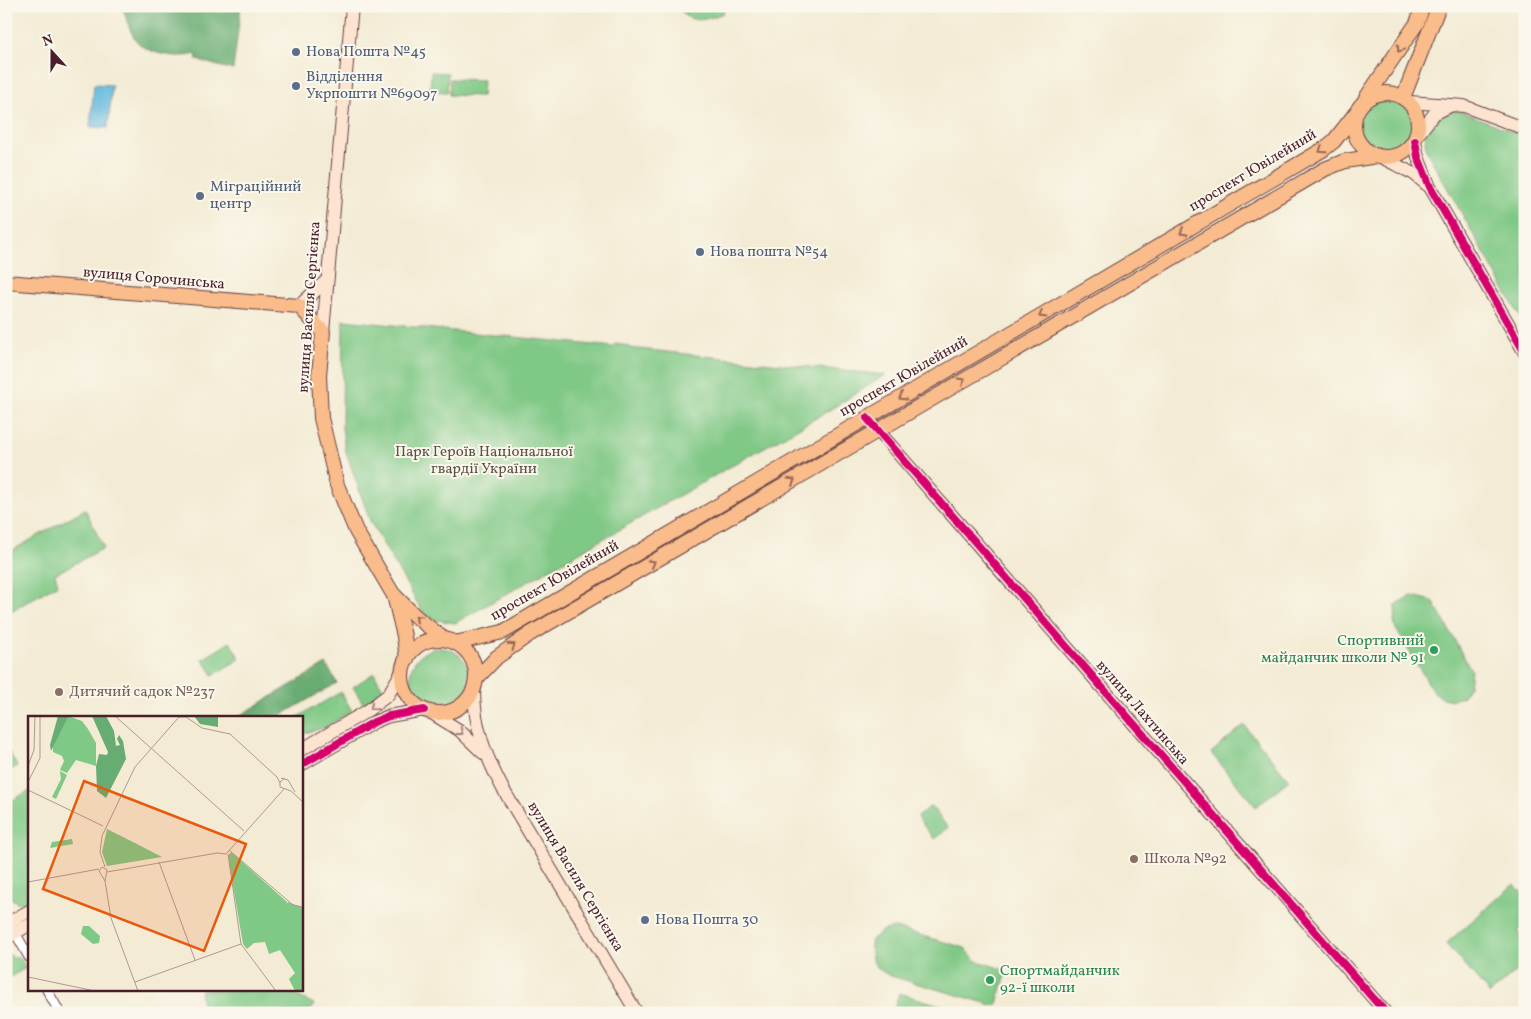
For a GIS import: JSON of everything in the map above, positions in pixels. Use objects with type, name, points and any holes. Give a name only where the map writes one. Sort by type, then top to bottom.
[{"type":"main road","name":"проспект Ювілейний","points":[[450,641],[503,632],[1324,149],[1334,141],[1359,109],[1416,23],[1423,6]]},
{"type":"main road","points":[[1406,100],[1439,6]]},
{"type":"main road","points":[[475,684],[471,658],[450,641],[433,640],[422,643],[405,664],[403,682],[407,694],[414,703],[427,711],[451,711],[464,703],[475,684],[497,658],[530,634],[1325,169],[1346,161],[1395,156],[1407,150],[1416,139],[1418,119],[1406,100],[1393,93],[1371,96],[1359,109],[1353,125],[1357,140],[1367,152],[1380,157]]},
{"type":"main road","name":"вулиця Сорочинська","points":[[6,282],[299,306]]},
{"type":"main road","points":[[299,306],[323,332]]},
{"type":"main road","name":"вулиця Василя Сергієнка","points":[[323,332],[320,403],[326,445],[337,485],[356,532],[393,594],[415,616],[450,641]]},
{"type":"main road","name":"вулиця Василя Сергієнка","points":[[393,594],[404,636],[405,664]]},
{"type":"street","name":"вулиця Василя Сергієнка","points":[[323,332],[326,281],[352,6]]},
{"type":"street","points":[[1406,100],[1464,106],[1525,129]]},
{"type":"street","points":[[1450,106],[1434,114],[1416,139],[1418,157],[1430,188],[1525,353]]},
{"type":"street","points":[[1380,157],[1414,174],[1430,188]]},
{"type":"street","points":[[299,306],[326,281]]},
{"type":"street","name":"вулиця Лахтинська","points":[[867,418],[1386,1013]]},
{"type":"street","points":[[302,749],[381,701],[390,692],[405,664]]},
{"type":"street","name":"вулиця Василя Сергієнка","points":[[475,684],[476,721],[487,757],[508,797],[637,1013]]},
{"type":"street","name":"вулиця Василя Сергієнка","points":[[427,711],[459,730],[487,757]]},
{"type":"street","points":[[302,764],[374,722],[389,716],[427,711]]},
{"type":"street","points":[[9,927],[28,911]]},
{"type":"street","points":[[9,927],[28,925]]},
{"type":"street","points":[[9,927],[28,956]]},
{"type":"street","points":[[48,992],[60,1013]]},
{"type":"green space","points":[[122,6],[241,6],[233,70],[197,60],[196,54],[172,56],[147,49],[135,39]]},
{"type":"green space","points":[[679,6],[726,6],[723,13],[698,20],[687,17]]},
{"type":"green space","points":[[431,72],[448,73],[447,92],[430,91]]},
{"type":"green space","points":[[450,79],[483,80],[482,96],[449,95]]},
{"type":"green space","points":[[1381,96],[1393,96],[1408,104],[1416,119],[1416,131],[1408,146],[1393,154],[1381,154],[1366,146],[1358,131],[1358,119],[1366,104]]},
{"type":"green space","points":[[1457,110],[1525,136],[1525,326],[1426,150],[1426,133],[1431,122],[1442,115]]},
{"type":"green space","name":"Парк Героїв Національної гвардії України","points":[[343,320],[614,347],[615,344],[629,346],[629,348],[885,375],[823,414],[455,623],[426,618],[370,521],[345,449],[342,428]]},
{"type":"green space","points":[[850,435],[853,439],[508,639],[506,637]]},
{"type":"green space","points":[[85,509],[104,548],[55,574],[58,584],[6,614],[6,554]]},
{"type":"green space","name":"Спортивний майданчик школи № 91","points":[[1412,596],[1433,601],[1471,670],[1469,687],[1463,696],[1453,700],[1442,698],[1433,691],[1396,629],[1394,622],[1396,605]]},
{"type":"green space","points":[[230,642],[240,659],[213,675],[203,659]]},
{"type":"green space","points":[[440,648],[457,653],[465,661],[470,678],[465,695],[457,703],[440,708],[423,703],[415,695],[410,678],[415,661],[423,653]]},
{"type":"green space","points":[[326,664],[337,683],[279,716],[239,716]]},
{"type":"green space","points":[[374,673],[383,689],[364,705],[353,687]]},
{"type":"green space","points":[[341,692],[352,711],[324,728],[302,734],[302,716],[299,716]]},
{"type":"green space","points":[[393,702],[395,705],[302,758],[302,754]]},
{"type":"green space","points":[[1244,725],[1289,780],[1256,807],[1211,753]]},
{"type":"green space","points":[[6,747],[17,766],[6,773]]},
{"type":"green space","points":[[28,792],[28,901],[18,903],[6,895],[6,804]]},
{"type":"green space","points":[[931,806],[948,828],[934,839],[917,817]]},
{"type":"green space","points":[[1514,884],[1525,896],[1525,925],[1518,931],[1525,939],[1525,963],[1490,994],[1446,944]]},
{"type":"green space","name":"Спортмайданчик 92-ї школи","points":[[895,928],[965,948],[975,960],[1005,970],[1005,978],[996,1006],[891,976],[880,970],[872,957],[872,939],[882,931]]},
{"type":"green space","points":[[6,954],[21,959],[26,968],[6,979]]},
{"type":"green space","points":[[200,992],[288,992],[314,1004],[309,1013],[199,1013],[202,1005]]},
{"type":"green space","points":[[899,993],[950,1008],[948,1013],[893,1013]]},
{"type":"water","points":[[94,84],[112,85],[108,128],[90,127]]},
{"type":"cycle path","points":[[1415,141],[1418,157],[1430,187],[1525,353]]},
{"type":"cycle path","points":[[867,418],[1386,1013]]},
{"type":"cycle path","points":[[302,764],[374,722],[389,716],[424,710]]},
{"type":"place","name":"Нова Пошта №45","points":[[296,52]]},
{"type":"place","name":"Відділення Укрпошти №69097","points":[[296,86]]},
{"type":"place","name":"Міграційний центр","points":[[200,196]]},
{"type":"place","name":"Нова пошта №54","points":[[700,252]]},
{"type":"place","name":"Спортивний майданчик школи № 91","points":[[1434,650]]},
{"type":"place","name":"Дитячий садок №237","points":[[59,692]]},
{"type":"place","name":"Школа №92","points":[[1134,859]]},
{"type":"place","name":"Нова Пошта 30","points":[[645,920]]},
{"type":"place","name":"Спортмайданчик 92-ї школи","points":[[990,980]]}]
